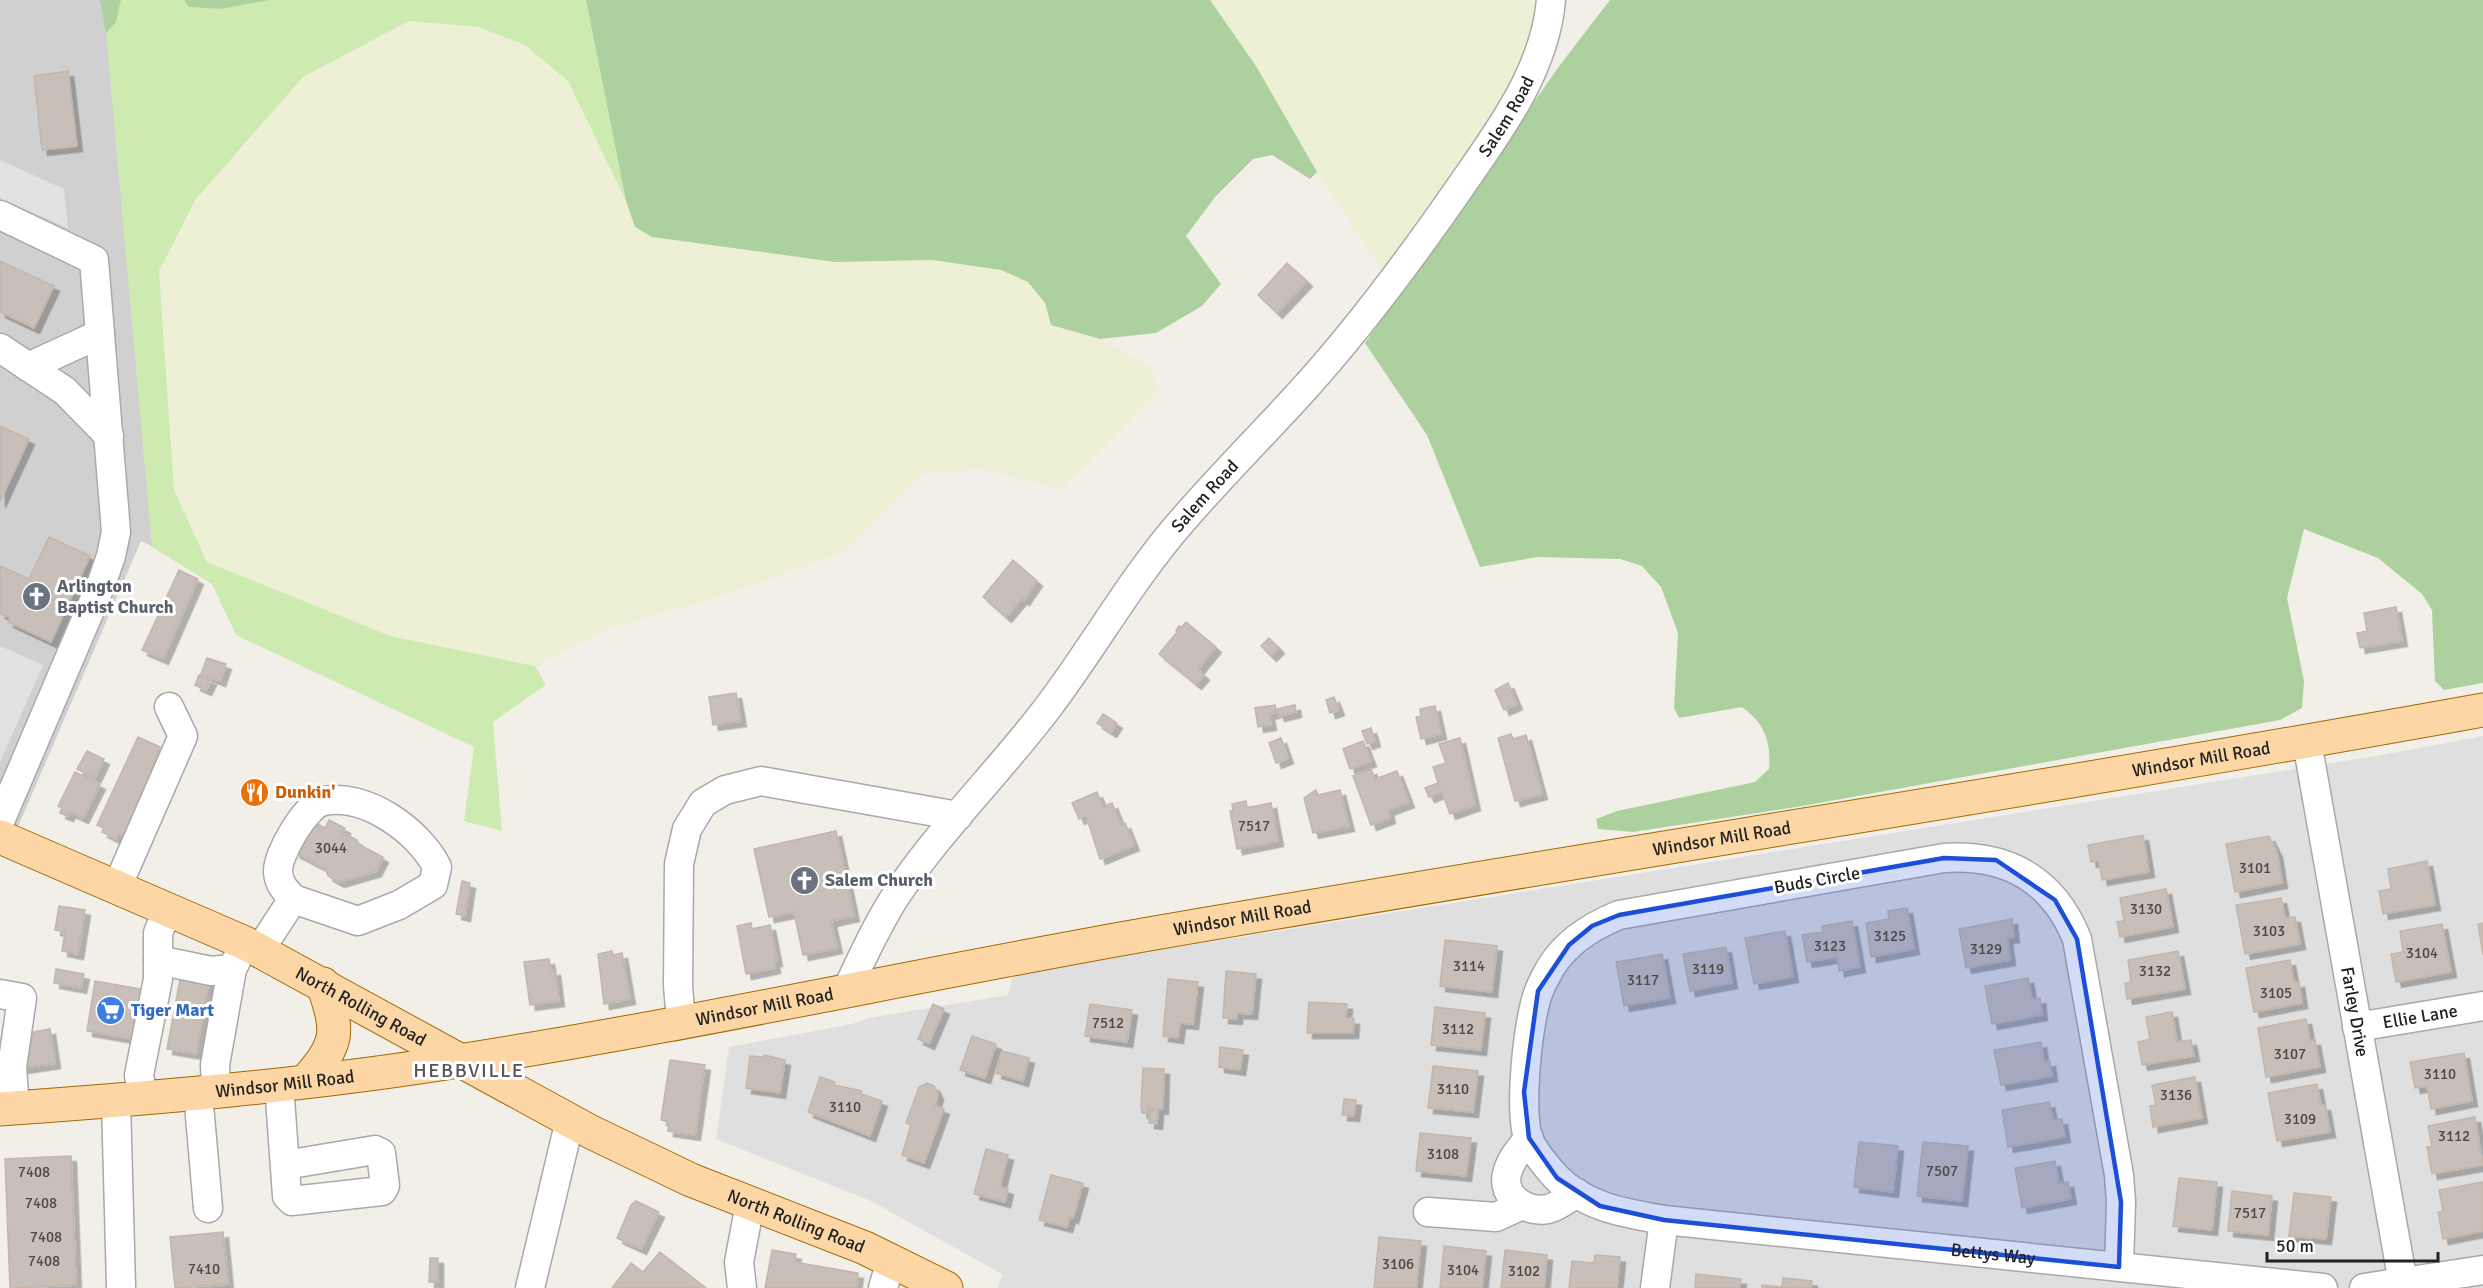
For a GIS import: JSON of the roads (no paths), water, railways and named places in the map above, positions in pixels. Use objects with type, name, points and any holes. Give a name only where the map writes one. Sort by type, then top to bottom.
[{"type":"main road","name":"Windsor Mill Road","points":[[8,1108],[207,1092],[464,1060],[1143,935],[1458,881],[1706,843],[2307,742],[2483,710]]},
{"type":"main road","name":"North Rolling Road","points":[[0,837],[168,909],[245,954],[323,984],[570,1120],[691,1180],[750,1204],[887,1275],[946,1288]]},
{"type":"main road","points":[[292,1082],[326,1058],[334,1039],[334,1016],[323,984]]},
{"type":"street","name":"Salem Road","points":[[847,990],[871,938],[896,897],[958,816],[1052,703],[1147,562],[1182,520],[1304,389],[1398,276],[1485,152],[1526,84],[1542,45],[1551,0]]},
{"type":"street","points":[[0,215],[94,260],[116,532],[111,556],[0,821]]},
{"type":"street","points":[[28,366],[100,334]]},
{"type":"street","points":[[0,348],[65,391],[109,436]]},
{"type":"street","points":[[117,887],[183,736],[169,707]]},
{"type":"street","name":"Farley Drive","points":[[2307,742],[2403,1283]]},
{"type":"street","points":[[681,1020],[678,986],[679,864],[687,829],[703,803],[725,790],[761,781],[958,816]]},
{"type":"street","points":[[322,801],[346,801],[384,814],[430,852],[437,867],[433,885],[399,905],[358,921],[293,899],[280,885],[278,869],[293,833],[307,810],[322,801]]},
{"type":"street","name":"Buds Circle","points":[[1664,1220],[1600,1206],[1577,1193],[1557,1178],[1529,1138],[1524,1092],[1533,1011],[1539,991],[1552,965],[1569,945],[1592,926],[1618,915],[1944,858],[1971,856],[1996,860],[2013,868],[2055,900],[2069,920],[2077,939],[2119,1175],[2121,1202],[2119,1268]]},
{"type":"street","points":[[158,960],[211,971],[245,954],[293,899]]},
{"type":"street","points":[[121,1286],[130,1099],[139,1075],[158,978],[158,933],[168,909]]},
{"type":"street","points":[[208,1208],[207,1092],[245,954]]},
{"type":"street","points":[[0,994],[22,998],[6,1067],[8,1108]]},
{"type":"street","name":"Ellie Lane","points":[[2357,1027],[2483,1006]]},
{"type":"street","points":[[285,1165],[292,1082]]},
{"type":"street","points":[[530,1288],[570,1120]]},
{"type":"street","points":[[1529,1138],[1511,1162],[1506,1177],[1510,1193],[1520,1206],[1536,1210],[1551,1208],[1577,1193]]},
{"type":"street","points":[[742,1288],[739,1262],[750,1204]]},
{"type":"street","points":[[1428,1212],[1496,1217],[1520,1206]]},
{"type":"street","points":[[1655,1288],[1664,1220]]},
{"type":"street","name":"Bettys Way","points":[[1664,1220],[2323,1288]]},
{"type":"street","points":[[2364,1288],[2483,1270]]},
{"type":"place","name":"Arlington Baptist Church","points":[[36,596]]},
{"type":"place","name":"Dunkin'","points":[[254,792]]},
{"type":"place","name":"Salem Church","points":[[804,880]]},
{"type":"place","name":"Tiger Mart","points":[[110,1010]]},
{"type":"district","name":"HEBBVILLE","points":[[469,1070]]}]
